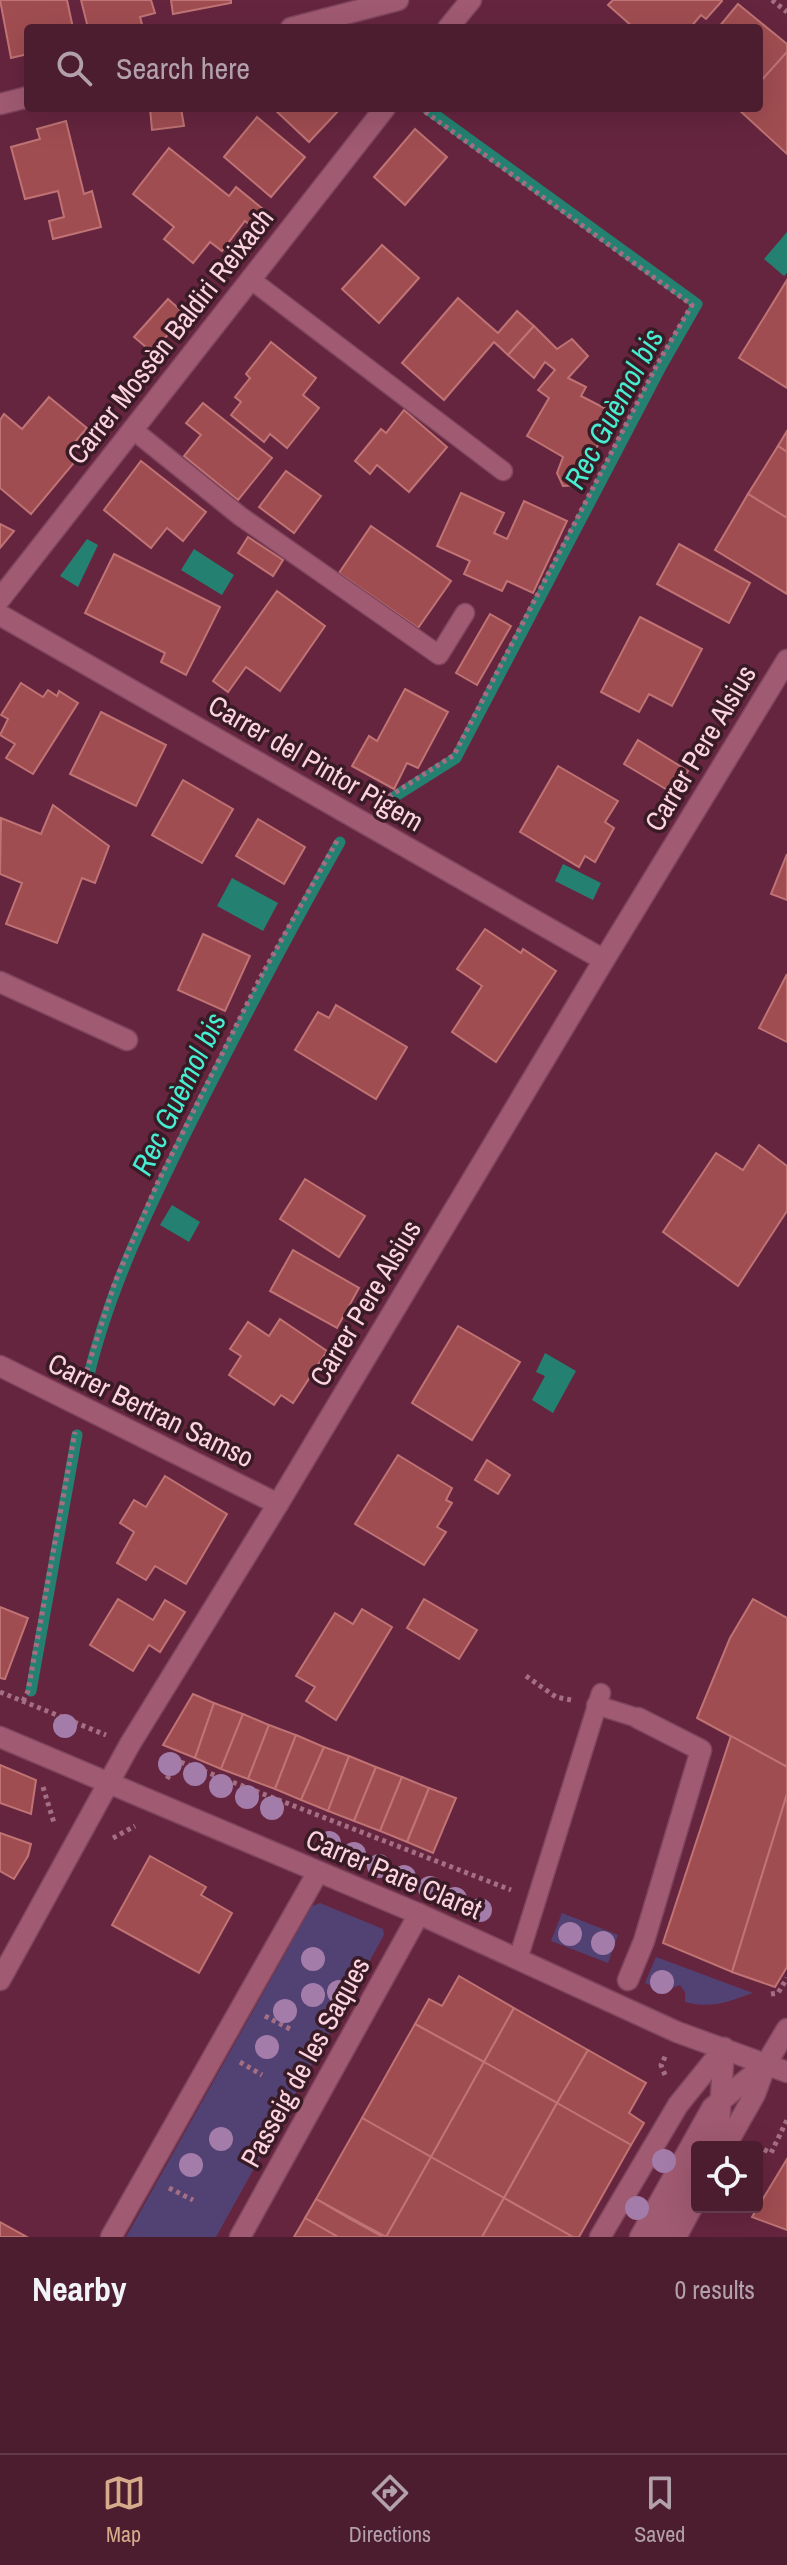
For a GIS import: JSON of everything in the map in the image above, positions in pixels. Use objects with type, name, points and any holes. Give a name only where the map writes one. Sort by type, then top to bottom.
[{"type":"street","points":[[306,24],[398,0]]},
{"type":"street","points":[[451,24],[471,0]]},
{"type":"street","points":[[0,104],[24,98]]},
{"type":"street","name":"Carrer Mossèn Baldiri Reixach","points":[[0,599],[382,112]]},
{"type":"street","name":"Carrer del Pintor Pigem","points":[[0,615],[604,960]]},
{"type":"street","name":"Carrer Pere Alsius","points":[[0,1980],[107,1782],[787,660]]},
{"type":"street","points":[[0,982],[127,1040]]},
{"type":"street","name":"Carrer Bertran Samso","points":[[0,1366],[278,1504]]},
{"type":"street","points":[[628,1980],[644,1941],[701,1750],[638,1718]]},
{"type":"street","name":"Carrer Pare Claret","points":[[0,1737],[419,1914],[677,2032],[787,2072]]},
{"type":"street","points":[[111,2237],[318,1872]]},
{"type":"street","name":"Passeig de les Saques","points":[[240,2237],[419,1914]]},
{"type":"street","points":[[728,2141],[787,2029]]},
{"type":"street","points":[[711,2141],[719,2127],[724,2048]]},
{"type":"street","points":[[600,2237],[678,2105],[724,2048]]},
{"type":"street","points":[[640,2237],[712,2108],[766,2064]]},
{"type":"street","points":[[659,2237],[691,2178]]},
{"type":"street","points":[[676,2237],[691,2209]]},
{"type":"lane","points":[[250,279],[503,471]]},
{"type":"lane","points":[[132,429],[240,516],[439,655],[465,613]]},
{"type":"lane","points":[[518,1959],[599,1699],[638,1718]]},
{"type":"path","points":[[772,0],[787,12]]},
{"type":"path","points":[[23,1701],[28,1691],[90,1357],[115,1282],[157,1184],[273,955],[337,840],[384,799],[454,755],[658,363],[692,305],[426,112]]},
{"type":"path","points":[[526,1676],[556,1697],[599,1699]]},
{"type":"path","points":[[0,1692],[130,1744]]},
{"type":"path","points":[[52,1726],[57,1715]]},
{"type":"path","points":[[167,1779],[178,1761],[536,1900]]},
{"type":"path","points":[[771,1994],[778,1993],[787,1978]]},
{"type":"path","points":[[261,2013],[290,2029]]},
{"type":"path","points":[[236,2059],[262,2075]]},
{"type":"path","points":[[165,2185],[193,2200]]},
{"type":"shaded area","points":[[787,232],[787,273],[784,276],[764,259]]},
{"type":"shaded area","points":[[87,539],[98,545],[78,587],[60,576]]},
{"type":"shaded area","points":[[194,549],[234,575],[222,595],[181,570]]},
{"type":"shaded area","points":[[563,864],[601,883],[593,900],[555,881]]},
{"type":"shaded area","points":[[232,878],[278,903],[263,931],[217,906]]},
{"type":"shaded area","points":[[172,1205],[200,1222],[189,1242],[160,1225]]},
{"type":"shaded area","points":[[545,1353],[576,1371],[553,1413],[532,1400],[545,1376],[536,1372]]},
{"type":"shaded area","points":[[320,1903],[383,1929],[384,1935],[216,2237],[126,2237],[312,1906]]},
{"type":"shaded area","points":[[562,1913],[618,1935],[608,1963],[551,1941]]},
{"type":"shaded area","points":[[656,1957],[753,1993],[712,2005],[685,2002],[685,1992],[680,1985],[664,1991],[645,1983]]},
{"type":"building","points":[[0,0],[67,0],[72,24],[24,24],[24,55],[11,58]]},
{"type":"building","points":[[81,0],[151,0],[155,13],[140,17],[142,24],[87,24]]},
{"type":"building","points":[[171,0],[231,0],[231,3],[173,14]]},
{"type":"building","points":[[613,0],[722,1],[706,19],[701,15],[693,24],[629,24],[608,5]]},
{"type":"building","points":[[738,4],[762,24],[721,24]]},
{"type":"building","points":[[763,24],[787,44],[787,52],[763,79]]},
{"type":"building","points":[[787,52],[787,154],[741,112],[763,112],[763,79]]},
{"type":"building","points":[[150,112],[182,112],[184,126],[152,130]]},
{"type":"building","points":[[277,112],[337,112],[309,142]]},
{"type":"building","points":[[257,117],[305,157],[271,197],[224,157]]},
{"type":"building","points":[[66,121],[84,194],[92,191],[101,227],[53,239],[49,221],[64,217],[58,191],[25,199],[11,147],[40,139],[37,129]]},
{"type":"building","points":[[415,129],[447,157],[405,205],[374,177]]},
{"type":"building","points":[[169,148],[229,196],[236,187],[269,214],[256,230],[245,221],[222,251],[210,242],[193,263],[164,239],[174,227],[133,194]]},
{"type":"building","points":[[382,245],[419,278],[379,323],[342,289]]},
{"type":"building","points":[[787,280],[787,388],[739,358]]},
{"type":"building","points":[[458,298],[498,333],[517,311],[534,326],[508,355],[494,342],[444,400],[402,363]]},
{"type":"building","points":[[168,299],[186,315],[152,352],[134,337]]},
{"type":"building","points":[[534,326],[557,349],[572,339],[588,356],[568,378],[586,387],[581,396],[614,413],[578,485],[563,486],[557,473],[563,457],[527,436],[549,398],[538,390],[555,370],[545,362],[534,378],[508,355]]},
{"type":"building","points":[[271,342],[316,378],[303,395],[319,408],[287,448],[270,434],[264,442],[231,415],[241,402],[235,397],[250,378],[246,374]]},
{"type":"building","points":[[49,397],[87,428],[68,450],[78,458],[31,514],[0,488],[0,420],[4,414],[22,429]]},
{"type":"building","points":[[203,403],[272,458],[238,500],[184,456],[201,435],[186,423]]},
{"type":"building","points":[[404,410],[447,447],[409,492],[377,465],[370,474],[355,461],[381,429],[386,433]]},
{"type":"building","points":[[787,431],[787,452],[778,446]]},
{"type":"building","points":[[778,446],[787,452],[787,518],[748,494]]},
{"type":"building","points":[[141,461],[206,512],[183,541],[167,528],[151,548],[104,510]]},
{"type":"building","points":[[286,471],[321,496],[294,533],[259,507]]},
{"type":"building","points":[[461,493],[504,513],[494,533],[507,539],[524,501],[567,521],[533,593],[507,581],[502,591],[464,574],[470,561],[437,546]]},
{"type":"building","points":[[748,494],[787,518],[787,594],[715,550]]},
{"type":"building","points":[[0,524],[14,531],[0,548]]},
{"type":"building","points":[[371,526],[451,581],[418,628],[339,573]]},
{"type":"building","points":[[248,537],[283,560],[273,576],[238,553]]},
{"type":"building","points":[[679,544],[750,583],[729,623],[657,584]]},
{"type":"building","points":[[114,554],[220,607],[186,675],[161,662],[165,653],[85,613]]},
{"type":"building","points":[[277,591],[325,626],[280,691],[246,667],[228,692],[213,681]]},
{"type":"building","points":[[490,614],[511,626],[477,685],[456,673]]},
{"type":"building","points":[[640,617],[702,649],[672,706],[649,694],[639,712],[601,692]]},
{"type":"building","points":[[21,683],[43,697],[48,690],[57,696],[59,691],[78,703],[33,774],[6,758],[15,744],[0,735],[8,719],[1,715]]},
{"type":"building","points":[[405,689],[448,712],[418,768],[407,763],[394,789],[352,766],[369,736],[377,741]]},
{"type":"building","points":[[101,712],[166,745],[136,806],[70,774]]},
{"type":"building","points":[[638,740],[688,771],[674,794],[624,764]]},
{"type":"building","points":[[558,766],[618,801],[605,822],[614,828],[595,862],[585,856],[579,867],[520,832]]},
{"type":"building","points":[[183,780],[233,809],[202,863],[152,835]]},
{"type":"building","points":[[53,805],[109,846],[95,883],[82,878],[57,943],[6,924],[22,883],[0,874],[1,818],[41,834]]},
{"type":"building","points":[[258,819],[305,847],[284,884],[236,856]]},
{"type":"building","points":[[787,854],[787,900],[771,894]]},
{"type":"building","points":[[485,929],[556,971],[496,1062],[452,1032],[482,986],[457,969]]},
{"type":"building","points":[[203,934],[250,956],[225,1011],[178,990]]},
{"type":"building","points":[[787,974],[787,1042],[759,1028]]},
{"type":"building","points":[[336,1005],[407,1047],[376,1099],[295,1050],[318,1012],[329,1018]]},
{"type":"building","points":[[759,1145],[787,1166],[787,1211],[738,1286],[663,1232],[716,1153],[743,1170]]},
{"type":"building","points":[[305,1179],[365,1216],[339,1257],[280,1219]]},
{"type":"building","points":[[293,1250],[359,1288],[337,1328],[270,1291]]},
{"type":"building","points":[[280,1319],[327,1351],[293,1403],[281,1395],[274,1405],[229,1375],[241,1356],[230,1349],[248,1322],[269,1336]]},
{"type":"building","points":[[458,1326],[520,1362],[472,1440],[412,1403]]},
{"type":"building","points":[[398,1455],[452,1488],[446,1500],[452,1503],[437,1527],[446,1532],[424,1565],[355,1524]]},
{"type":"building","points":[[487,1460],[510,1475],[498,1494],[475,1480]]},
{"type":"building","points":[[165,1476],[227,1514],[186,1584],[155,1566],[146,1580],[117,1563],[134,1532],[120,1523],[134,1500],[146,1507]]},
{"type":"building","points":[[118,1599],[153,1620],[165,1600],[185,1612],[160,1652],[149,1645],[133,1671],[90,1645]]},
{"type":"building","points":[[424,1599],[477,1630],[459,1659],[407,1628]]},
{"type":"building","points":[[753,1599],[787,1618],[787,1767],[697,1718],[730,1638]]},
{"type":"building","points":[[0,1607],[28,1618],[5,1679],[0,1678]]},
{"type":"building","points":[[362,1609],[392,1627],[336,1720],[306,1701],[315,1687],[296,1676],[335,1613],[353,1624]]},
{"type":"building","points":[[193,1694],[214,1703],[195,1758],[163,1745]]},
{"type":"building","points":[[214,1703],[243,1714],[221,1769],[195,1758]]},
{"type":"building","points":[[243,1714],[269,1725],[248,1779],[221,1769]]},
{"type":"building","points":[[269,1725],[296,1735],[275,1789],[248,1779]]},
{"type":"building","points":[[296,1735],[324,1747],[301,1800],[275,1789]]},
{"type":"building","points":[[731,1736],[787,1767],[787,1794],[732,1972],[663,1943]]},
{"type":"building","points":[[324,1747],[349,1756],[328,1811],[301,1800]]},
{"type":"building","points":[[349,1756],[376,1767],[354,1821],[328,1811]]},
{"type":"building","points":[[0,1765],[36,1780],[31,1814],[0,1803]]},
{"type":"building","points":[[376,1767],[402,1777],[380,1831],[354,1821]]},
{"type":"building","points":[[402,1777],[429,1788],[407,1842],[380,1831]]},
{"type":"building","points":[[429,1788],[456,1798],[433,1853],[407,1842]]},
{"type":"building","points":[[787,1794],[787,1967],[775,1987],[732,1972]]},
{"type":"building","points":[[0,1833],[31,1844],[28,1856],[14,1879],[0,1871]]},
{"type":"building","points":[[150,1856],[206,1887],[201,1895],[232,1913],[199,1973],[112,1925]]},
{"type":"building","points":[[459,1976],[514,2008],[484,2062],[415,2024],[429,1999],[442,2006]]},
{"type":"building","points":[[514,2008],[588,2050],[557,2103],[484,2062]]},
{"type":"building","points":[[415,2024],[484,2062],[431,2157],[362,2118]]},
{"type":"building","points":[[588,2050],[646,2083],[629,2113],[644,2123],[631,2145],[557,2103]]},
{"type":"building","points":[[484,2062],[557,2103],[504,2198],[431,2157]]},
{"type":"building","points":[[557,2103],[631,2145],[579,2237],[573,2237],[504,2198]]},
{"type":"building","points":[[362,2118],[431,2157],[386,2237],[316,2199]]},
{"type":"building","points":[[431,2157],[504,2198],[482,2237],[386,2237]]},
{"type":"building","points":[[787,2159],[787,2230],[752,2217],[754,2213],[763,2213],[763,2199]]},
{"type":"building","points":[[504,2198],[543,2220],[573,2237],[482,2237]]},
{"type":"building","points":[[316,2199],[383,2237],[338,2237],[305,2218]]},
{"type":"building","points":[[305,2218],[338,2237],[294,2237]]},
{"type":"building","points":[[0,2222],[27,2237],[0,2237]]},
{"type":"waterway","name":"Rec Guèmol bis","points":[[386,802],[456,758],[697,304],[432,112]]},
{"type":"waterway","name":"Rec Guèmol bis","points":[[88,1379],[107,1312],[161,1184],[246,1015],[340,842]]},
{"type":"waterway","name":"Rec Guèmol bis","points":[[31,1691],[77,1435]]}]
